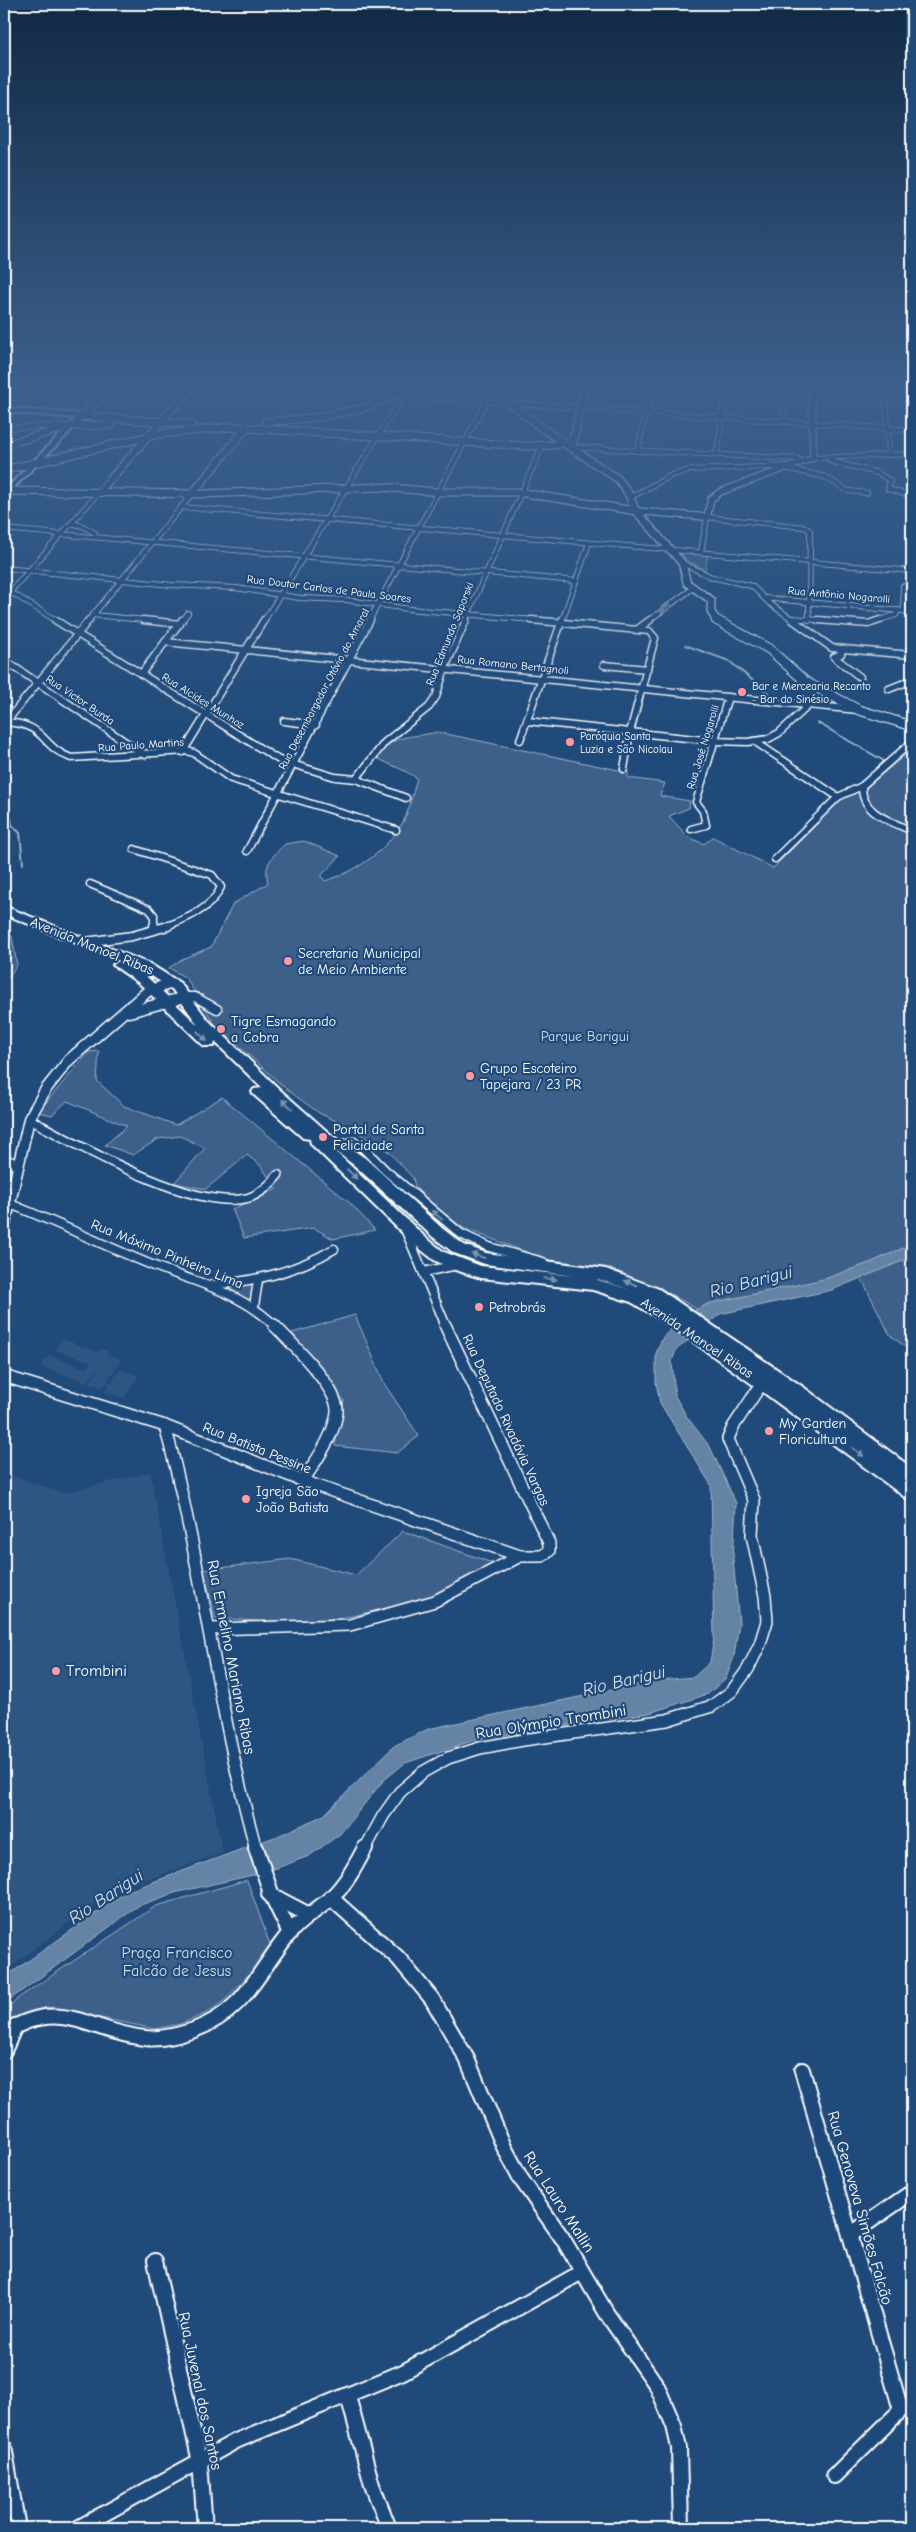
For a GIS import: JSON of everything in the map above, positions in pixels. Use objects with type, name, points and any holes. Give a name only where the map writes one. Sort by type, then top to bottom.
[{"type":"main road","points":[[599,505],[636,511]]},
{"type":"main road","points":[[633,505],[636,511],[682,563],[686,580],[693,588],[710,598],[712,614],[720,623],[769,649],[806,682],[859,710],[912,726]]},
{"type":"main road","name":"Avenida Manoel Ribas","points":[[4,910],[154,970],[172,983],[204,1023],[324,1140],[402,1223],[430,1249],[457,1265],[488,1273],[579,1282],[607,1287],[676,1314]]},
{"type":"main road","name":"Avenida Manoel Ribas","points":[[4,919],[64,942],[133,972],[167,1002],[272,1104],[370,1170],[459,1249],[485,1258],[560,1267],[606,1275],[654,1293],[676,1314],[765,1377],[912,1493]]},
{"type":"main road","points":[[64,942],[84,942]]},
{"type":"main road","points":[[98,956],[104,953],[120,956]]},
{"type":"main road","points":[[765,1377],[800,1394],[912,1477]]},
{"type":"street","points":[[10,592],[87,505]]},
{"type":"street","points":[[183,752],[335,505]]},
{"type":"street","name":"Rua Desembargador Otávio do Amaral","points":[[247,851],[280,794],[350,659],[383,605],[400,565],[432,505]]},
{"type":"street","name":"Rua Edmundo Saporski","points":[[356,779],[385,742],[432,702],[516,505]]},
{"type":"street","points":[[701,552],[709,505]]},
{"type":"street","points":[[5,722],[181,507],[912,571]]},
{"type":"street","points":[[636,511],[805,527],[810,531],[809,620]]},
{"type":"street","points":[[71,523],[83,526],[95,533]]},
{"type":"street","points":[[4,529],[576,581]]},
{"type":"street","points":[[520,740],[589,543]]},
{"type":"street","points":[[682,563],[712,577],[748,584],[763,598],[832,648],[912,655]]},
{"type":"street","name":"Rua Doutor Carlos de Paula Soares","points":[[4,568],[256,591],[288,596],[339,599],[383,605],[417,605],[436,610],[469,613]]},
{"type":"street","points":[[790,618],[872,624],[896,615],[901,611],[903,586]]},
{"type":"street","name":"Rua Alcides Munhoz","points":[[4,588],[275,758],[335,777],[356,779],[406,798]]},
{"type":"street","points":[[638,629],[693,588]]},
{"type":"street","points":[[231,591],[256,591]]},
{"type":"street","name":"Rua Antônio Nogarolli","points":[[763,598],[912,612]]},
{"type":"street","points":[[142,674],[188,613]]},
{"type":"street","points":[[469,613],[638,629],[652,632],[655,638],[630,732],[624,769]]},
{"type":"street","points":[[93,615],[180,624]]},
{"type":"street","name":"Rua Romano Bertagnoli","points":[[165,642],[246,648],[859,710]]},
{"type":"street","points":[[842,649],[841,654],[834,657],[860,677]]},
{"type":"street","name":"Rua Victor Burda","points":[[4,660],[145,755]]},
{"type":"street","points":[[604,665],[647,669]]},
{"type":"street","points":[[889,689],[912,680]]},
{"type":"street","name":"Rua José Nogarolli","points":[[691,829],[706,825],[703,811],[696,802],[728,697]]},
{"type":"street","points":[[527,721],[714,742],[754,741],[768,739],[779,733],[810,705]]},
{"type":"street","points":[[284,721],[316,725]]},
{"type":"street","name":"Rua Paulo Martins","points":[[5,722],[35,727],[58,751],[68,757],[88,759],[183,752],[198,754],[226,777],[396,830]]},
{"type":"street","points":[[754,741],[838,797]]},
{"type":"street","points":[[775,859],[838,797],[862,786],[912,742]]},
{"type":"street","points":[[862,786],[860,796],[866,808],[912,831]]},
{"type":"street","points":[[84,942],[129,936],[154,930],[209,906],[218,896],[221,887],[212,875],[134,849]]},
{"type":"street","points":[[90,884],[149,909],[154,915],[154,930]]},
{"type":"street","points":[[4,1229],[29,1120],[46,1089],[60,1070],[89,1042],[152,989],[172,983]]},
{"type":"street","points":[[121,1016],[144,1006],[185,997],[195,997],[217,1009]]},
{"type":"street","points":[[29,1120],[184,1192],[212,1197],[242,1199],[262,1192],[278,1175]]},
{"type":"street","points":[[4,1160],[18,1165]]},
{"type":"street","name":"Rua Máximo Pinheiro Lima","points":[[10,1204],[150,1264],[210,1285],[254,1306],[315,1369],[330,1389],[337,1408],[332,1429],[303,1481]]},
{"type":"street","name":"Rua Deputado Rivadávia Vargas","points":[[402,1223],[440,1312],[549,1543],[549,1551],[542,1556],[517,1558]]},
{"type":"street","points":[[210,1285],[258,1281],[299,1270],[334,1249]]},
{"type":"street","points":[[424,1272],[457,1265]]},
{"type":"street","points":[[254,1306],[258,1281]]},
{"type":"street","name":"Rua Batista Pessine","points":[[4,1376],[165,1426],[303,1481],[517,1558]]},
{"type":"street","name":"Rua Olýmpio Trombini","points":[[4,2033],[17,2022],[34,2016],[51,2015],[146,2038],[179,2034],[216,2020],[242,2000],[290,1933],[331,1898],[345,1881],[388,1807],[415,1778],[438,1762],[491,1745],[682,1717],[712,1706],[724,1699],[748,1669],[762,1639],[766,1621],[766,1596],[752,1535],[754,1500],[728,1445],[728,1439],[733,1427],[765,1377]]},
{"type":"street","name":"Rua Ermelino Mariano Ribas","points":[[165,1426],[184,1495],[229,1737],[252,1833],[269,1894],[290,1933]]},
{"type":"street","points":[[209,1629],[350,1625],[435,1602],[517,1558]]},
{"type":"street","points":[[269,1894],[309,1915]]},
{"type":"street","name":"Rua Lauro Mallin","points":[[331,1898],[398,1958],[432,1999],[467,2059],[512,2164],[621,2334],[646,2367],[669,2413],[679,2448],[680,2528]]},
{"type":"street","points":[[4,2050],[17,2022]]},
{"type":"street","name":"Rua Genoveva Simões Falcão","points":[[802,2070],[901,2410],[834,2476]]},
{"type":"street","points":[[850,2235],[912,2192]]},
{"type":"street","name":"Rua Juvenal dos Santos","points":[[155,2261],[200,2462],[205,2528]]},
{"type":"street","points":[[78,2528],[236,2441],[403,2372],[582,2272]]},
{"type":"street","points":[[348,2396],[372,2485],[388,2528]]},
{"type":"street","points":[[4,2446],[18,2528]]},
{"type":"shaded area","points":[[912,1244],[912,1257],[832,1290],[720,1314],[676,1350],[672,1361],[675,1396],[687,1417],[710,1447],[736,1503],[733,1559],[739,1623],[734,1657],[726,1678],[708,1694],[649,1713],[478,1739],[405,1763],[383,1781],[340,1834],[309,1856],[266,1872],[174,1893],[138,1906],[4,2004],[4,1978],[126,1892],[280,1835],[324,1815],[394,1746],[428,1729],[659,1680],[694,1677],[710,1662],[714,1638],[711,1485],[660,1403],[656,1382],[656,1353],[663,1337],[685,1316],[707,1304],[824,1279],[872,1262]]},
{"type":"shaded area","points":[[62,1339],[99,1352],[101,1349],[109,1351],[107,1354],[122,1359],[107,1381],[110,1383],[120,1369],[139,1376],[124,1398],[104,1392],[109,1385],[106,1383],[102,1388],[89,1383],[101,1366],[87,1382],[40,1367],[49,1355],[86,1369],[91,1362],[55,1350]]},
{"type":"shaded area","points":[[150,1472],[223,1853],[110,1892],[4,1972],[4,1473],[63,1493]]},
{"type":"green space","points":[[680,553],[708,555],[705,570],[688,561]]},
{"type":"green space","name":"Parque Barigui","points":[[437,732],[628,772],[628,778],[665,783],[660,796],[690,801],[689,808],[669,816],[688,837],[704,844],[713,837],[773,868],[842,799],[868,786],[912,749],[912,1352],[890,1335],[858,1272],[706,1314],[654,1285],[594,1268],[547,1260],[463,1228],[436,1207],[415,1187],[413,1178],[389,1152],[351,1128],[319,1113],[286,1089],[214,1023],[186,978],[169,968],[182,959],[211,947],[233,904],[268,883],[267,871],[270,861],[285,844],[304,841],[340,856],[321,876],[325,881],[347,873],[376,854],[393,837],[403,822],[417,779],[409,773],[377,758],[383,750],[396,740]]},
{"type":"green space","points":[[4,932],[12,936],[17,965],[4,984]]},
{"type":"green space","points":[[99,1051],[97,1081],[124,1106],[176,1125],[222,1097],[350,1203],[375,1230],[333,1239],[314,1228],[244,1238],[232,1209],[277,1189],[260,1165],[247,1155],[206,1189],[174,1183],[205,1148],[180,1136],[158,1139],[133,1155],[105,1145],[127,1126],[67,1101],[52,1115],[38,1112],[89,1052]]},
{"type":"green space","points":[[347,1146],[361,1151],[453,1234],[478,1247],[514,1258],[478,1251],[452,1237]]},
{"type":"green space","points":[[256,1283],[252,1303],[219,1286]]},
{"type":"green space","points":[[355,1315],[385,1385],[419,1436],[397,1453],[335,1446],[344,1401],[292,1333]]},
{"type":"green space","points":[[403,1531],[495,1564],[432,1598],[352,1616],[296,1624],[215,1618],[204,1570],[290,1559],[356,1575]]},
{"type":"green space","name":"Praça Francisco Falcão de Jesus","points":[[247,1880],[272,1950],[224,2001],[205,2014],[180,2024],[155,2029],[47,2007],[25,2014],[4,2030],[4,2014],[18,1998],[156,1906]]},
{"type":"waterway","points":[[685,645],[729,661],[773,697]]},
{"type":"waterway","points":[[818,723],[884,761]]},
{"type":"waterway","points":[[4,815],[11,819],[12,825],[20,833],[23,864]]},
{"type":"place","name":"Bar e Mercearia Recanto - Bar do Sinésio","points":[[742,692]]},
{"type":"place","name":"Paróquia Santa Luzia e São Nicolau","points":[[570,742]]},
{"type":"place","name":"Secretaria Municipal de Meio Ambiente","points":[[288,961]]},
{"type":"place","name":"Tigre Esmagando a Cobra","points":[[221,1029]]},
{"type":"place","name":"Grupo Escoteiro Tapejara / 23 PR","points":[[470,1076]]},
{"type":"place","name":"Portal de Santa Felicidade","points":[[323,1137]]},
{"type":"place","name":"Petrobrás","points":[[479,1307]]},
{"type":"place","name":"My Garden Floricultura","points":[[769,1431]]},
{"type":"place","name":"Igreja São João Batista","points":[[246,1499]]},
{"type":"place","name":"Trombini","points":[[56,1671]]},
{"type":"water label","name":"Rio Barigui","points":[[751,1282]]},
{"type":"water label","name":"Rio Barigui","points":[[624,1681]]},
{"type":"water label","name":"Rio Barigui","points":[[106,1897]]}]
